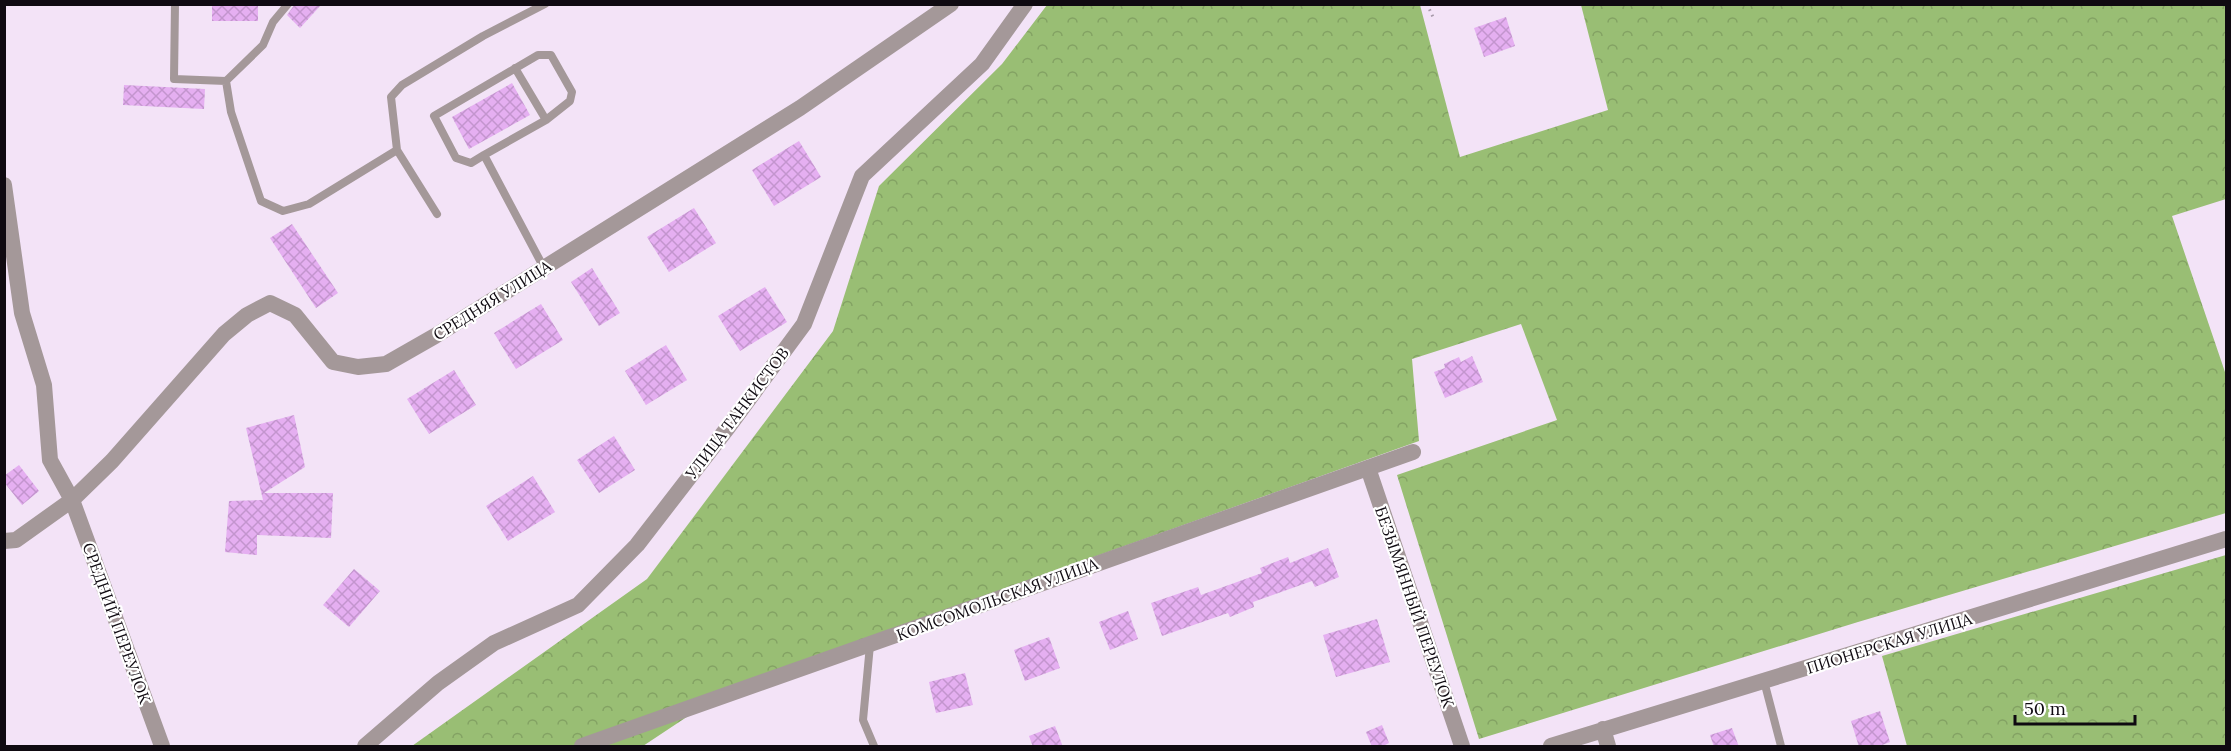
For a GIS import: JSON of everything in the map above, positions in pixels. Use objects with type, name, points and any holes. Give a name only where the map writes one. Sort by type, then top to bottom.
[{"type":"street","name":"УЛИЦА ТАНКИСТОВ","points":[[365,747],[438,683],[494,643],[578,605],[637,545],[804,324],[862,176],[982,64],[1024,4]]},
{"type":"street","name":"СРЕДНЯЯ УЛИЦА","points":[[72,500],[112,460],[224,334],[247,315],[270,303],[295,315],[333,362],[358,368],[386,364],[435,336],[800,108],[945,6]]},
{"type":"street","name":"СРЕДНИЙ ПЕРЕУЛОК","points":[[4,185],[22,313],[44,385],[50,460],[72,500],[162,747]]},
{"type":"street","name":"КОМСОМОЛЬСКАЯ УЛИЦА","points":[[582,747],[1413,452]]},
{"type":"street","name":"БЕЗЫМЯННЫЙ ПЕРЕУЛОК","points":[[1368,468],[1462,747]]},
{"type":"street","points":[[4,541],[16,540],[72,500]]},
{"type":"street","name":"ПИОНЕРСКАЯ УЛИЦА","points":[[1551,747],[1603,729],[2226,540]]},
{"type":"street","points":[[1603,729],[1608,747]]},
{"type":"lane","points":[[176,4],[174,80],[226,81],[263,45],[273,22],[288,4]]},
{"type":"lane","points":[[437,214],[397,150],[391,97],[402,85],[472,42],[545,4]]},
{"type":"lane","points":[[538,55],[551,55],[572,92],[570,101],[546,120],[471,163],[456,158],[434,116],[538,55]]},
{"type":"lane","points":[[515,68],[546,120]]},
{"type":"lane","points":[[226,81],[231,112],[261,201],[283,211],[309,204],[397,150]]},
{"type":"lane","points":[[484,155],[544,268]]},
{"type":"lane","points":[[870,644],[863,720],[874,747]]},
{"type":"lane","points":[[1764,681],[1781,747]]},
{"type":"path","points":[[1427,4],[1433,17]]},
{"type":"green space","points":[[1047,5],[1420,5],[1460,157],[1608,110],[1581,5],[2226,5],[2226,199],[2172,216],[2226,375],[2226,513],[1858,622],[1479,739],[1397,475],[1557,420],[1521,324],[1412,359],[1419,441],[735,685],[643,746],[412,746],[647,579],[833,331],[879,186],[1002,64]]},
{"type":"green space","points":[[2226,555],[2226,746],[1907,746],[1882,656]]},
{"type":"building","points":[[212,4],[258,4],[258,21],[212,21]]},
{"type":"building","points":[[295,4],[322,4],[300,28],[287,15]]},
{"type":"building","points":[[1506,17],[1515,46],[1484,57],[1474,28]]},
{"type":"building","points":[[512,83],[530,115],[469,149],[452,117]]},
{"type":"building","points":[[124,85],[205,89],[204,109],[123,105]]},
{"type":"building","points":[[799,141],[821,177],[774,206],[752,170]]},
{"type":"building","points":[[694,208],[716,243],[669,272],[647,237]]},
{"type":"building","points":[[292,224],[338,293],[316,308],[270,238]]},
{"type":"building","points":[[592,268],[620,313],[599,326],[571,282]]},
{"type":"building","points":[[765,287],[787,322],[740,351],[718,316]]},
{"type":"building","points":[[541,304],[563,340],[516,369],[494,333]]},
{"type":"building","points":[[666,345],[687,380],[646,405],[625,371]]},
{"type":"building","points":[[1472,356],[1483,382],[1445,398],[1434,372],[1445,368],[1444,364],[1459,357],[1461,362]]},
{"type":"building","points":[[454,370],[476,405],[429,434],[407,399]]},
{"type":"building","points":[[294,415],[305,467],[264,493],[333,493],[331,538],[257,535],[257,555],[225,552],[229,501],[263,500],[246,428]]},
{"type":"building","points":[[614,436],[635,470],[599,493],[577,460]]},
{"type":"building","points":[[19,465],[39,491],[22,505],[4,482],[4,476]]},
{"type":"building","points":[[533,476],[555,512],[508,541],[486,506]]},
{"type":"building","points":[[1328,548],[1339,577],[1315,587],[1312,581],[1253,602],[1254,607],[1230,617],[1228,613],[1162,636],[1151,603],[1198,587],[1201,595],[1262,573],[1260,568],[1288,557],[1290,563]]},
{"type":"building","points":[[354,569],[380,591],[349,627],[323,605]]},
{"type":"building","points":[[1128,611],[1138,639],[1110,650],[1099,622]]},
{"type":"building","points":[[1377,619],[1390,662],[1336,677],[1323,635]]},
{"type":"building","points":[[1049,637],[1060,668],[1025,681],[1014,650]]},
{"type":"building","points":[[965,673],[973,705],[936,713],[929,682]]},
{"type":"building","points":[[1880,711],[1890,742],[1877,747],[1859,747],[1851,721]]},
{"type":"building","points":[[1382,725],[1389,743],[1381,747],[1372,747],[1366,732]]},
{"type":"building","points":[[1055,726],[1063,747],[1033,747],[1029,736]]},
{"type":"building","points":[[1732,728],[1739,747],[1714,747],[1710,735]]}]
